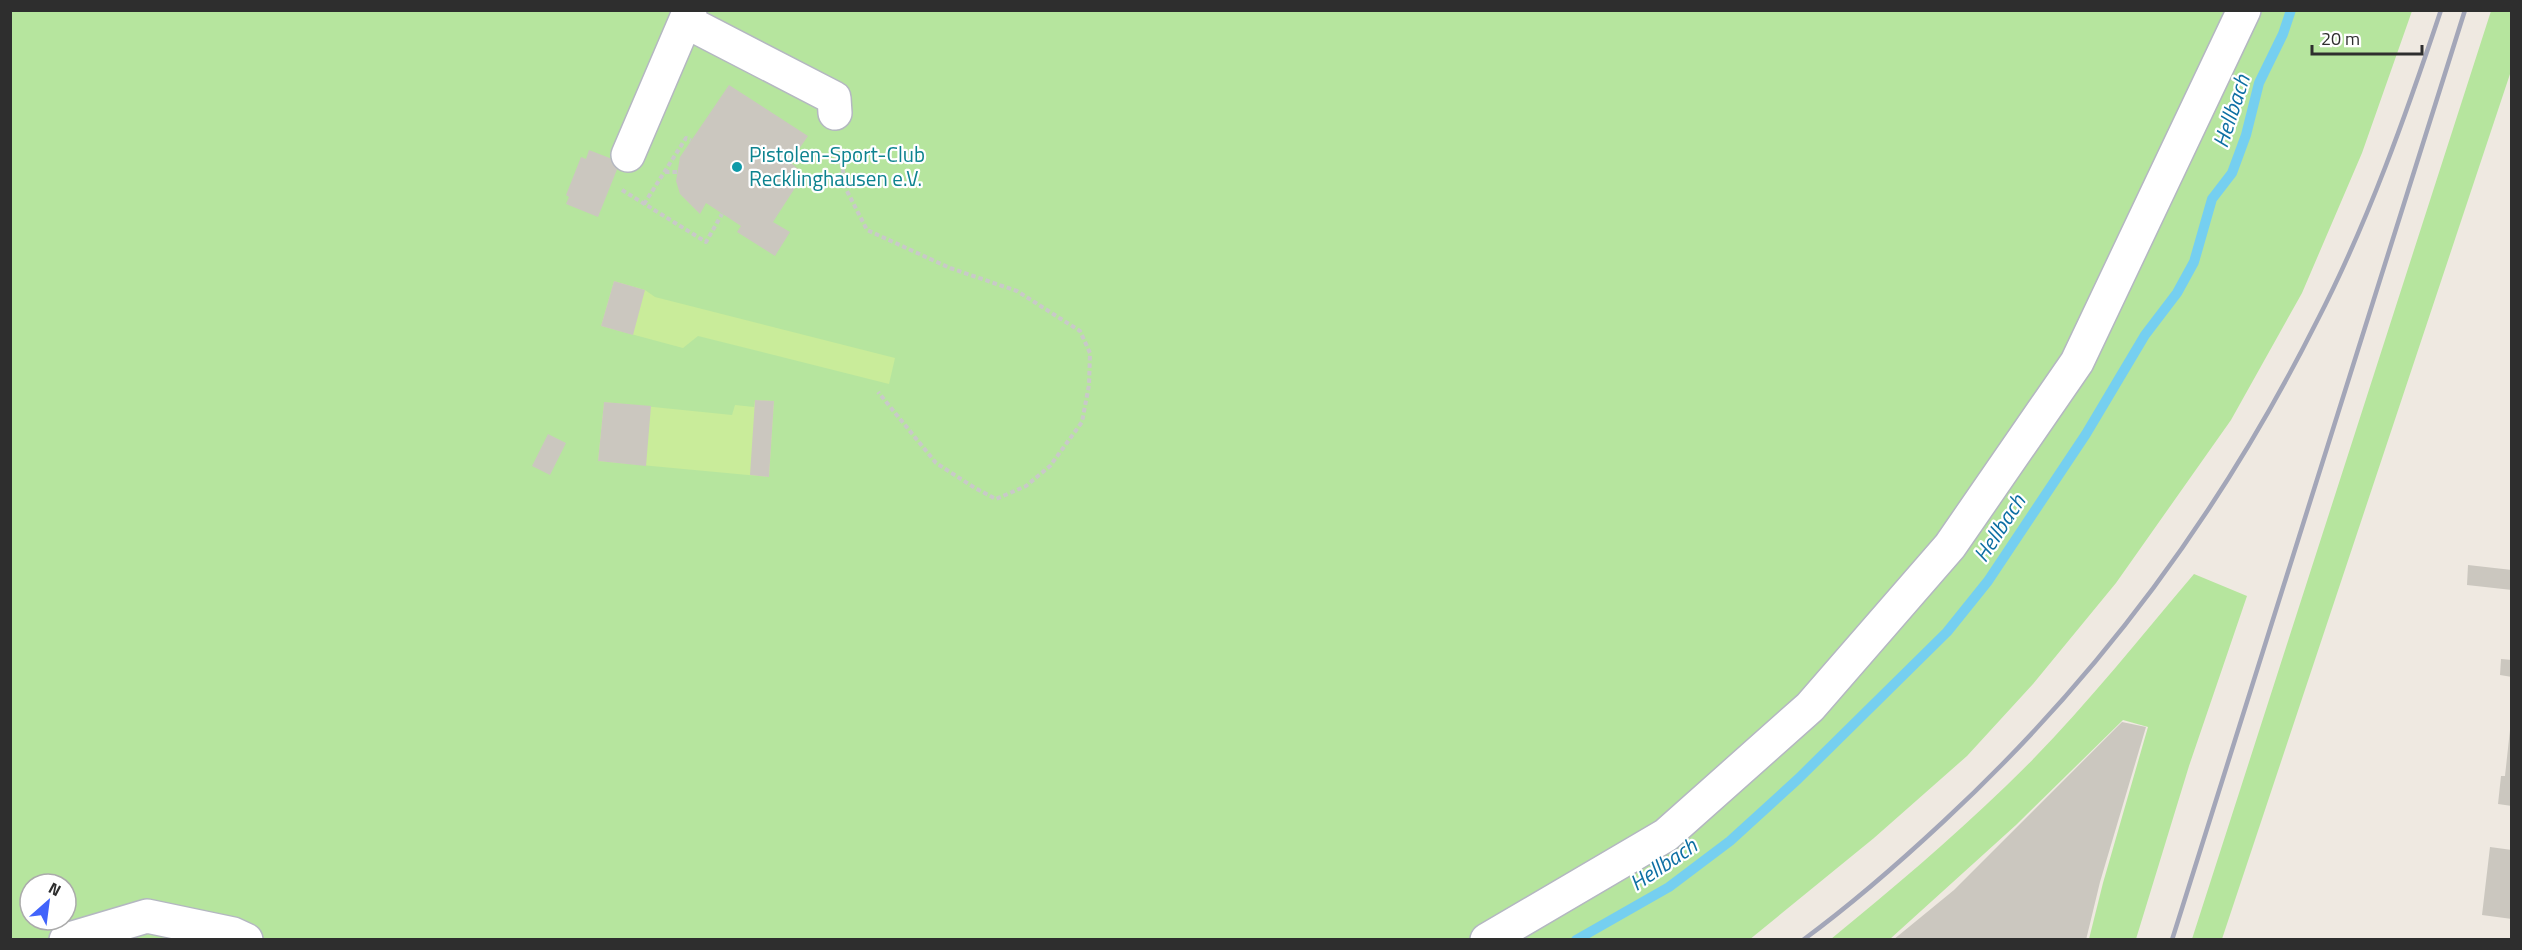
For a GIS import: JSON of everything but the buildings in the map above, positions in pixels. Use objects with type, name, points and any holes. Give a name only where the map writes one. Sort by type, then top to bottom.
[{"type":"lane","points":[[1486,939],[1666,835],[1810,707],[1950,546],[2077,362],[2244,10]]},
{"type":"lane","points":[[628,155],[688,16],[834,98],[835,113]]},
{"type":"lane","points":[[66,939],[147,916],[233,934],[246,939]]},
{"type":"path","points":[[835,113],[838,149],[847,191],[867,230],[950,268],[1017,291],[1080,331],[1090,353],[1089,385],[1082,422],[1050,466],[1026,486],[996,499],[936,463],[878,392]]},
{"type":"path","points":[[644,204],[686,138],[691,140]]},
{"type":"path","points":[[628,155],[619,189],[706,242],[722,214]]},
{"type":"path","points":[[665,172],[677,172]]},
{"type":"green space","points":[[10,11],[2412,11],[2362,153],[2302,293],[2231,420],[2116,583],[2033,684],[1967,756],[1874,838],[1749,940],[11,939]]},
{"type":"green space","points":[[2491,11],[2511,11],[2511,71],[2222,939],[2192,939]]},
{"type":"green space","points":[[614,281],[645,290],[655,297],[895,358],[889,384],[698,336],[683,348],[601,326]]},
{"type":"green space","points":[[755,400],[774,401],[769,477],[598,461],[604,402],[732,415],[735,405],[754,407]]},
{"type":"green space","points":[[2194,574],[2247,596],[2189,766],[2136,939],[2089,939],[2148,727],[2123,720],[2016,825],[1890,939],[1831,939],[1942,845],[2031,761],[2103,683]]},
{"type":"waterway","name":"Hellbach","points":[[1576,940],[1669,887],[1730,841],[1798,779],[1947,632],[1988,581],[2086,434],[2145,335],[2177,293],[2194,262],[2212,199],[2232,173],[2246,135],[2259,83],[2283,34],[2291,10]]},
{"type":"railway","points":[[1803,940],[1893,868],[2001,765],[2106,649],[2198,525],[2280,391],[2336,284],[2385,168],[2441,10]]},
{"type":"railway","points":[[2172,940],[2465,10]]},
{"type":"place","name":"Pistolen-Sport-Club Recklinghausen e.V.","points":[[737,167]]}]
